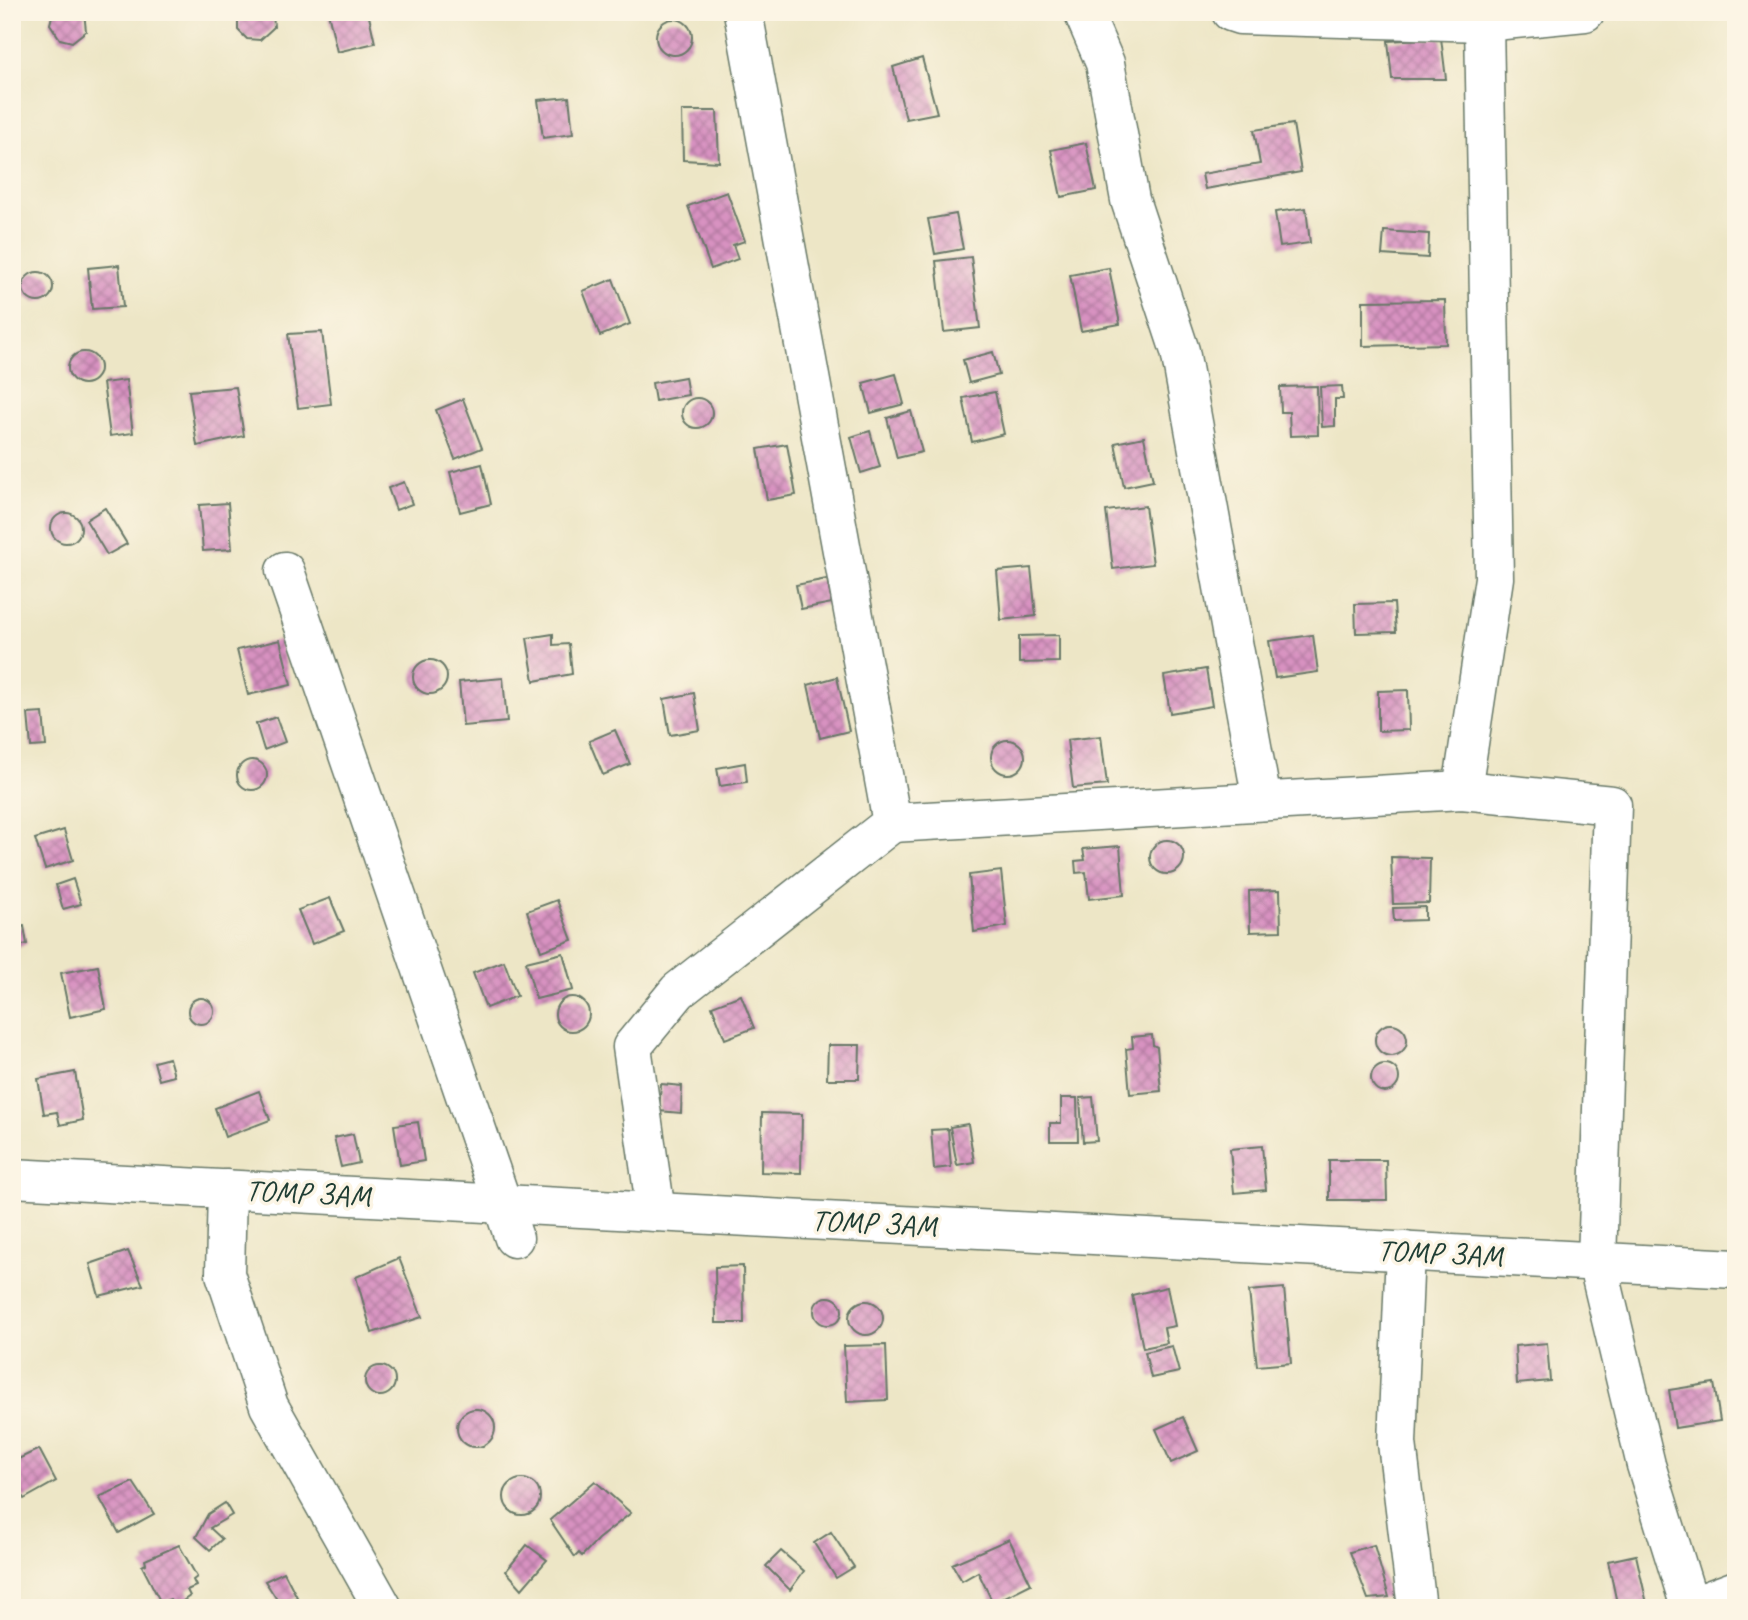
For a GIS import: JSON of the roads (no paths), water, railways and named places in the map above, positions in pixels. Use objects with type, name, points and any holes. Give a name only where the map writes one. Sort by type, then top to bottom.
[{"type":"street","points":[[743,12],[892,823]]},
{"type":"street","points":[[1083,12],[1105,63],[1130,200],[1180,351],[1262,801]]},
{"type":"street","points":[[1231,12],[1240,15],[1484,22],[1585,12]]},
{"type":"street","points":[[1462,790],[1494,578],[1484,22]]},
{"type":"street","points":[[285,571],[507,1221]]},
{"type":"street","points":[[656,1212],[632,1047],[678,991],[892,823],[1462,790],[1612,805],[1598,1261],[1647,1465],[1690,1607],[1736,1590]]},
{"type":"street","name":"ТОМР ЗАМ","points":[[12,1178],[228,1189],[507,1221],[656,1212],[1736,1269]]},
{"type":"street","points":[[228,1189],[225,1274],[269,1405],[383,1608]]},
{"type":"street","points":[[1405,1251],[1397,1443],[1417,1608]]}]
